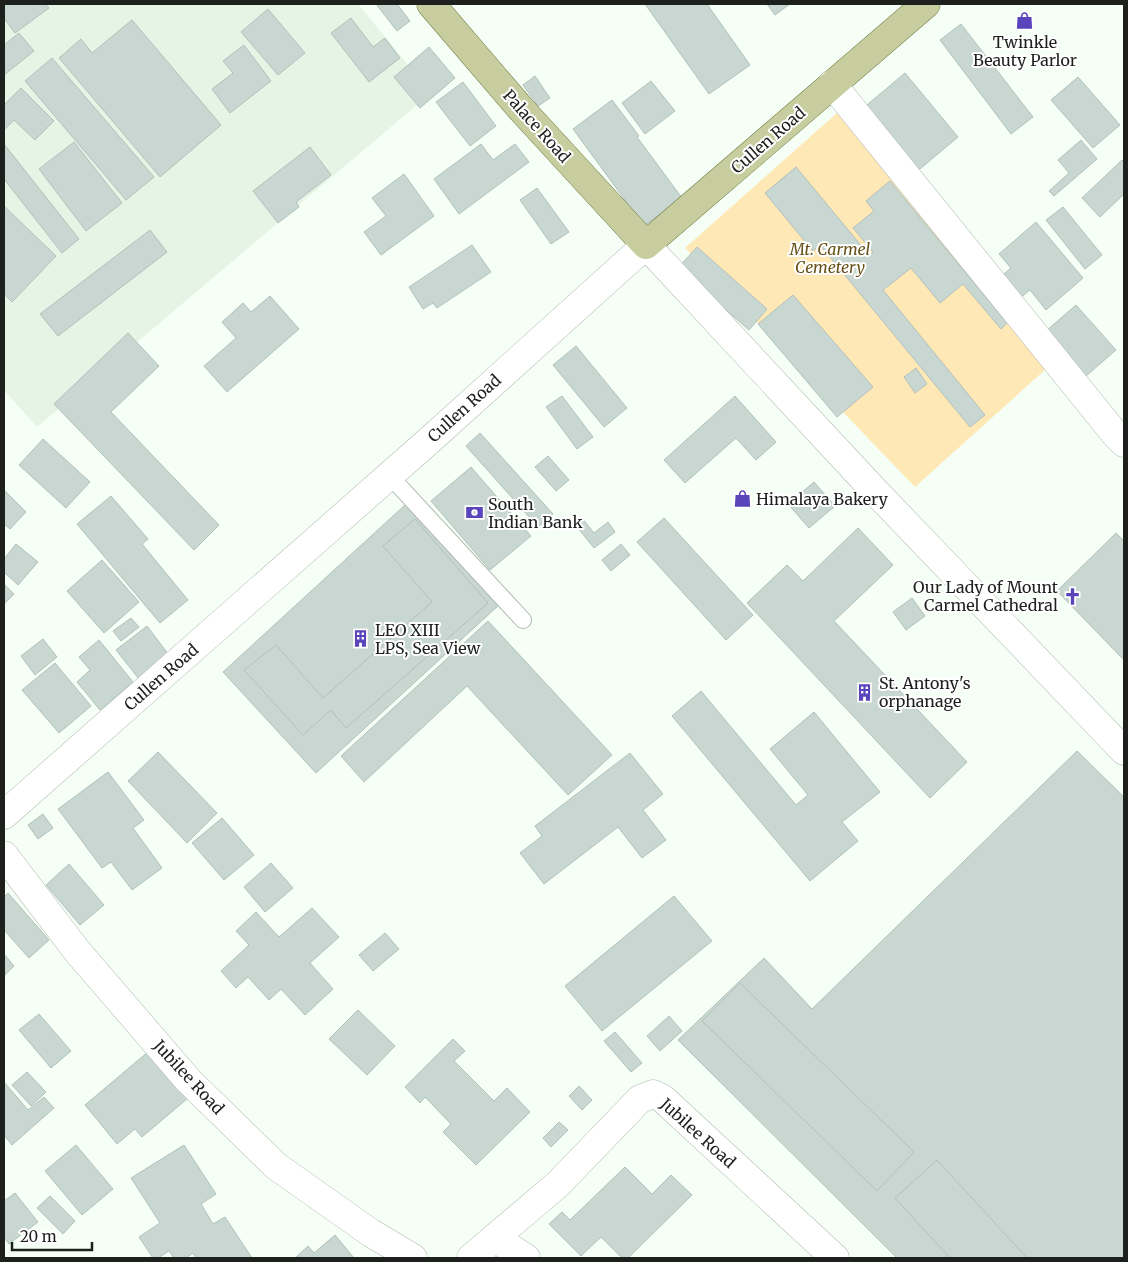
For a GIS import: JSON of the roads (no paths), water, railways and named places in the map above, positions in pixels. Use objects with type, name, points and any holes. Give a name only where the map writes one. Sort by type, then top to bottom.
[{"type":"main road","name":"Palace Road","points":[[432,4],[521,109],[646,245]]},
{"type":"main road","name":"Cullen Road","points":[[4,815],[646,245],[926,4]]},
{"type":"main road","points":[[832,84],[1124,443]]},
{"type":"main road","points":[[646,245],[873,489],[1124,751]]},
{"type":"main road","name":"Jubilee Road","points":[[4,855],[77,951],[188,1080],[276,1166],[371,1233],[413,1258]]},
{"type":"main road","name":"Jubilee Road","points":[[471,1258],[558,1184],[640,1099],[653,1094],[662,1098],[835,1258]]},
{"type":"main road","points":[[495,1238],[526,1258]]},
{"type":"lane","points":[[389,475],[523,620]]},
{"type":"place","name":"Twinkle Beauty Parlor","points":[[1025,20]]},
{"type":"place","name":"Himalaya Bakery","points":[[742,499]]},
{"type":"place","name":"South Indian Bank","points":[[474,513]]},
{"type":"place","name":"Our Lady of Mount Carmel Cathedral","points":[[1072,596]]},
{"type":"place","name":"LEO XIII LPS, Sea View","points":[[361,639]]},
{"type":"place","name":"St. Antony's orphanage","points":[[865,692]]},
{"type":"park label","name":"Mt. Carmel Cemetery","points":[[830,258]]}]
